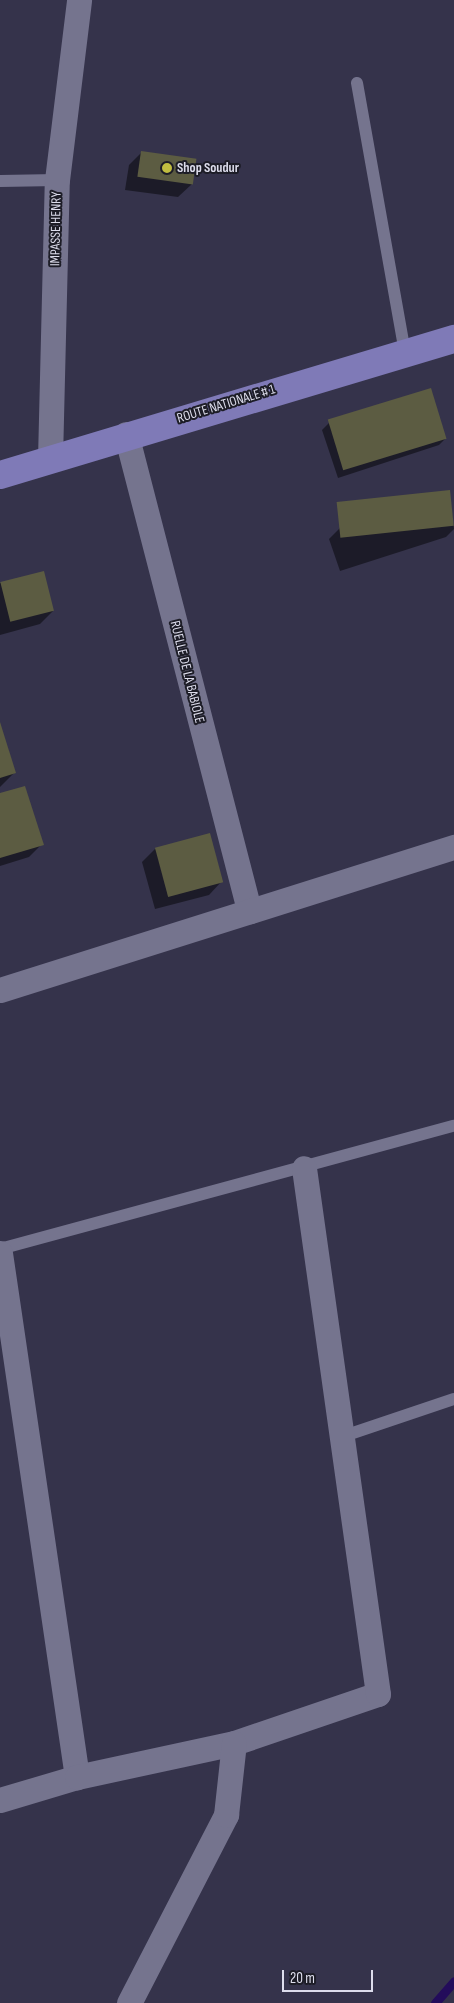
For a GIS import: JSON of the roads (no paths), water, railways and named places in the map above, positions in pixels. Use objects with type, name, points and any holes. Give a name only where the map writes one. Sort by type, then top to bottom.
[{"type":"main road","name":"ROUTE NATIONALE # 1","points":[[0,475],[126,434],[454,339]]},
{"type":"street","name":"IMPASSE HENRY","points":[[50,459],[57,180],[79,0]]},
{"type":"street","name":"RUELLE DE LA BABIOLE","points":[[126,434],[249,911]]},
{"type":"street","points":[[0,990],[454,847]]},
{"type":"street","points":[[0,1800],[77,1777],[234,1743],[378,1694],[344,1436],[304,1168]]},
{"type":"street","points":[[0,1254],[3,1287],[77,1777]]},
{"type":"street","points":[[129,2003],[226,1815],[234,1743]]},
{"type":"lane","points":[[356,84],[404,352]]},
{"type":"lane","points":[[0,181],[57,180]]},
{"type":"lane","points":[[0,1249],[454,1126]]},
{"type":"lane","points":[[344,1436],[454,1399]]},
{"type":"waterway","points":[[435,2003],[454,1981]]},
{"type":"place","name":"Shop Soudur","points":[[167,168]]}]
